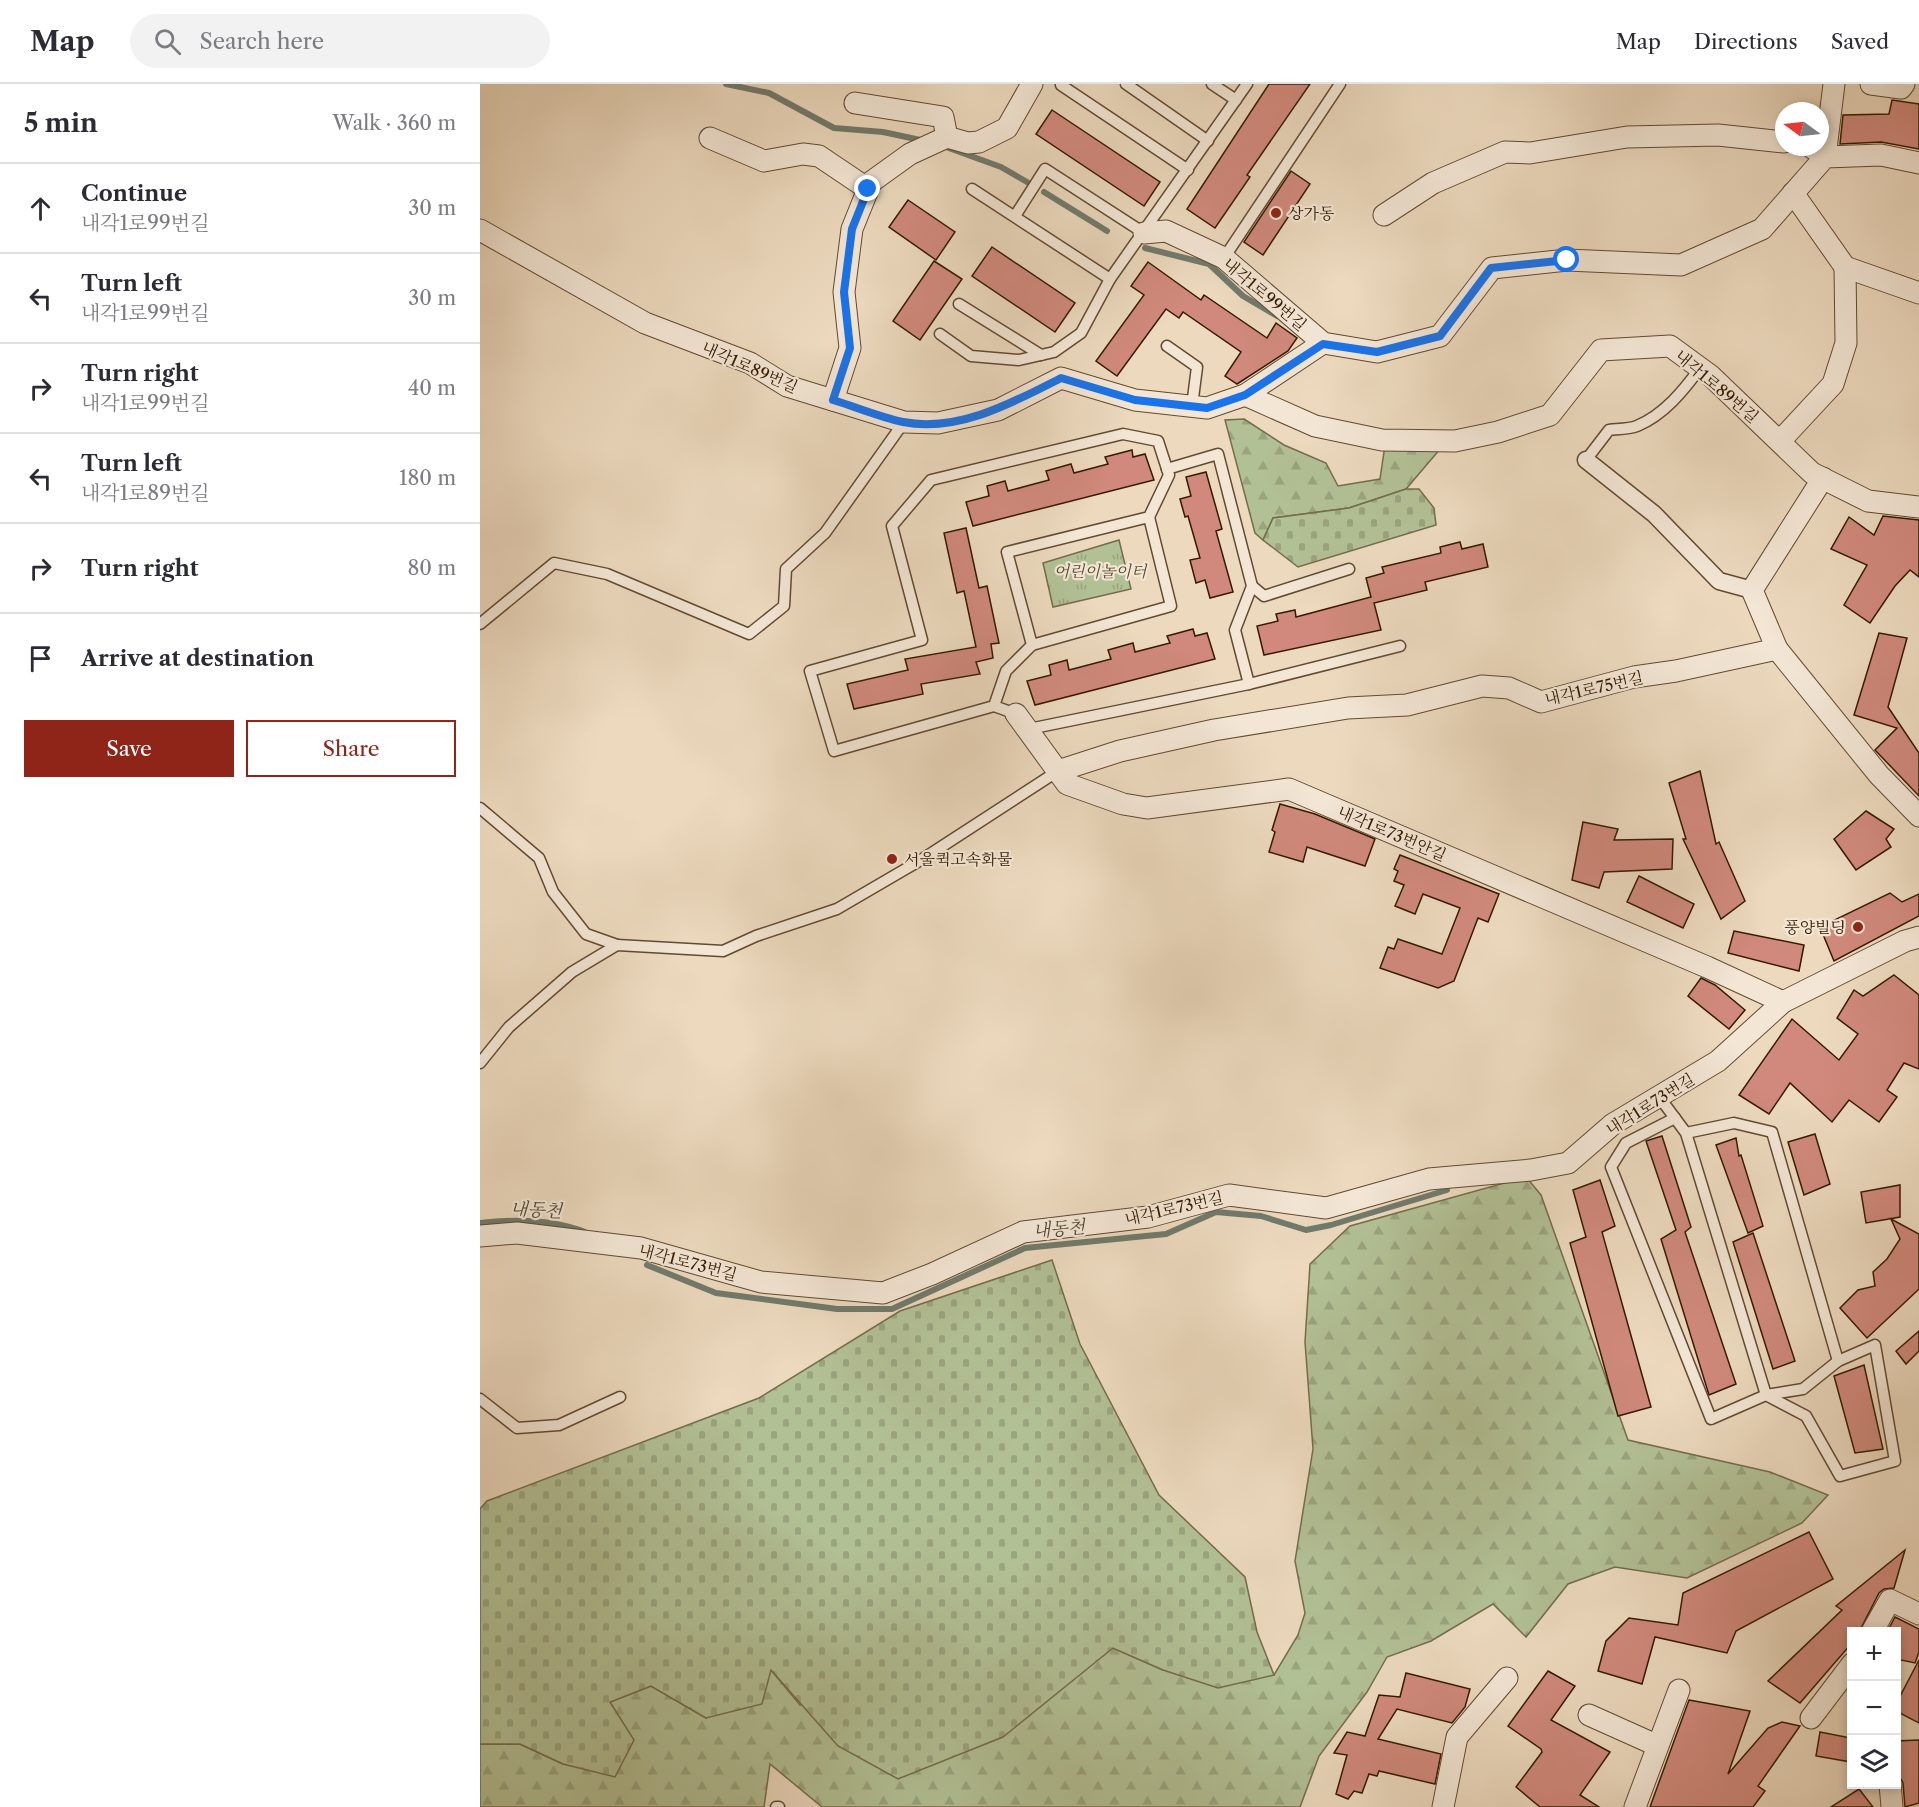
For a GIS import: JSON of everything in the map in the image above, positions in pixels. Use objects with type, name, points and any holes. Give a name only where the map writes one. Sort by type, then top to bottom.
[{"type":"street","points":[[833,400],[850,348],[844,292],[852,229],[871,182],[919,150],[947,137],[968,143],[979,142],[1007,128],[1032,84]]},
{"type":"street","points":[[1829,105],[1834,84]]},
{"type":"street","points":[[1871,84],[1901,88],[1905,84]]},
{"type":"street","points":[[855,103],[944,117],[947,137]]},
{"type":"street","points":[[1384,215],[1433,183],[1505,152],[1530,153],[1638,137],[1718,135],[1775,141]]},
{"type":"street","points":[[710,138],[765,161],[803,154],[819,156],[868,189]]},
{"type":"street","points":[[1829,153],[1881,155],[1919,163]]},
{"type":"street","points":[[1323,344],[1377,352],[1440,336],[1491,268],[1567,260],[1681,266],[1762,229],[1793,193],[1816,156]]},
{"type":"street","points":[[1780,441],[1833,384],[1846,343],[1845,267],[1793,193]]},
{"type":"street","name":"내각1로89번길","points":[[480,230],[645,323],[750,363],[787,386],[904,422],[938,423],[998,410],[1061,378],[1135,400],[1207,408],[1245,395],[1323,344]]},
{"type":"street","name":"내각1로99번길","points":[[1144,233],[1166,231],[1224,258],[1323,344]]},
{"type":"street","points":[[1845,267],[1919,293]]},
{"type":"street","name":"내각1로89번길","points":[[1245,395],[1315,426],[1382,440],[1455,441],[1498,432],[1550,415],[1601,350],[1670,346],[1700,368],[1812,473],[1868,501],[1919,507]]},
{"type":"street","points":[[1586,460],[1654,514],[1719,581],[1752,590]]},
{"type":"street","points":[[1752,590],[1823,478]]},
{"type":"street","points":[[1752,590],[1777,649],[1879,775],[1919,816]]},
{"type":"street","name":"내각1로75번길","points":[[1058,771],[1120,751],[1214,730],[1348,708],[1407,705],[1482,686],[1509,688],[1541,702],[1634,677],[1676,671],[1777,649]]},
{"type":"street","name":"내각1로73번안길","points":[[1023,721],[1067,784],[1123,804],[1147,808],[1289,789],[1707,967],[1783,1002]]},
{"type":"street","name":"내각1로73번길","points":[[480,1236],[518,1233],[641,1248],[761,1282],[883,1293],[932,1274],[1023,1232],[1149,1217],[1229,1195],[1326,1208],[1429,1179],[1531,1170],[1568,1163],[1612,1124],[1660,1098],[1718,1061],[1783,1002],[1919,937]]},
{"type":"street","points":[[1875,1627],[1890,1600],[1919,1614]]},
{"type":"street","points":[[1811,1718],[1847,1669]]},
{"type":"street","points":[[1443,1807],[1457,1737],[1507,1678]]},
{"type":"street","points":[[1635,1807],[1656,1745],[1679,1690]]},
{"type":"street","points":[[1589,1715],[1656,1745]]},
{"type":"street","points":[[1890,1789],[1892,1807]]},
{"type":"lane","points":[[1126,84],[1208,141]]},
{"type":"lane","points":[[1212,84],[1236,100]]},
{"type":"lane","points":[[940,334],[971,356],[1019,360],[1054,352],[1081,333],[1110,279],[1247,84]]},
{"type":"lane","points":[[1224,258],[1340,84]]},
{"type":"lane","points":[[1060,85],[1188,170]]},
{"type":"lane","points":[[1015,216],[1045,169],[1144,233]]},
{"type":"lane","points":[[972,189],[1110,279]]},
{"type":"lane","points":[[959,304],[1041,355]]},
{"type":"lane","points":[[1167,346],[1197,367],[1192,406]]},
{"type":"lane","points":[[1586,460],[1609,430],[1637,426],[1659,412],[1678,397],[1700,368]]},
{"type":"lane","points":[[480,624],[554,563],[607,574],[749,634],[784,606],[786,569],[825,533],[904,422]]},
{"type":"lane","points":[[994,706],[1006,671],[1032,645],[1171,606],[1149,517],[1169,475],[1158,441],[1123,434],[931,480],[892,526],[922,640],[810,671],[834,751],[994,706],[1023,721],[1249,684],[1400,646]]},
{"type":"lane","points":[[1167,469],[1218,454],[1252,586],[1235,630],[1249,684]]},
{"type":"lane","points":[[1032,645],[1007,552],[1149,517]]},
{"type":"lane","points":[[1252,586],[1264,596],[1349,569]]},
{"type":"lane","points":[[480,808],[539,858],[553,892],[586,934],[617,945],[723,951],[756,936],[837,909],[921,860],[1058,771]]},
{"type":"lane","points":[[480,1063],[509,1027],[572,972],[617,945]]},
{"type":"lane","points":[[1660,1098],[1675,1118],[1686,1133],[1766,1395],[1806,1416],[1840,1476],[1895,1461],[1875,1345],[1838,1361],[1803,1389],[1766,1395],[1711,1419],[1611,1167],[1626,1143],[1675,1118]]},
{"type":"lane","points":[[1686,1133],[1734,1123],[1772,1132],[1838,1361]]},
{"type":"lane","points":[[480,1399],[517,1428],[559,1425],[620,1397]]},
{"type":"green space","points":[[1244,419],[1284,445],[1326,463],[1338,486],[1380,479],[1385,445],[1441,448],[1406,489],[1349,508],[1273,518],[1263,540],[1255,533],[1225,420]]},
{"type":"green space","points":[[1406,489],[1419,489],[1434,508],[1436,525],[1298,567],[1263,540],[1273,518],[1349,508]]},
{"type":"green space","name":"어린이놀이터","points":[[1119,540],[1131,589],[1053,607],[1043,563]]},
{"type":"green space","points":[[1526,1177],[1541,1195],[1628,1440],[1770,1472],[1828,1495],[1802,1523],[1687,1578],[1615,1567],[1568,1584],[1526,1637],[1493,1604],[1431,1641],[1387,1657],[1367,1692],[1319,1756],[1300,1807],[822,1807],[770,1764],[764,1807],[480,1807],[480,1744],[520,1744],[563,1764],[610,1702],[651,1686],[706,1718],[771,1670],[800,1705],[1073,1679],[1113,1648],[1163,1670],[1274,1675],[1298,1635],[1305,1613],[1295,1561],[1313,1449],[1305,1342],[1310,1264],[1350,1226]]},
{"type":"green space","points":[[1052,1260],[1080,1344],[1159,1495],[1245,1577],[1257,1632],[1274,1675],[1218,1688],[1163,1670],[1113,1648],[1003,1737],[898,1779],[838,1746],[771,1670],[762,1704],[706,1718],[651,1686],[610,1702],[634,1740],[615,1777],[563,1764],[520,1744],[480,1744],[480,1509],[487,1501],[759,1398],[900,1311]]},
{"type":"building","points":[[1269,84],[1310,84],[1247,175],[1250,177],[1215,228],[1187,209]]},
{"type":"building","points":[[1892,100],[1919,104],[1919,149],[1881,142],[1840,144],[1843,115],[1889,114]]},
{"type":"building","points":[[1052,110],[1160,182],[1144,206],[1036,134]]},
{"type":"building","name":"상가동","points":[[1291,171],[1310,184],[1263,255],[1244,242]]},
{"type":"building","points":[[908,200],[955,232],[936,260],[889,227]]},
{"type":"building","points":[[992,247],[1075,303],[1055,332],[972,276]]},
{"type":"building","points":[[934,261],[962,279],[920,340],[893,321]]},
{"type":"building","points":[[1148,262],[1201,300],[1204,295],[1267,338],[1276,323],[1297,338],[1288,351],[1237,384],[1225,376],[1241,352],[1183,312],[1179,318],[1166,309],[1117,376],[1096,361],[1144,295],[1131,286]]},
{"type":"building","points":[[1132,450],[1133,457],[1145,454],[1154,480],[973,526],[966,502],[989,496],[987,486],[1005,481],[1008,491],[1049,480],[1046,471],[1071,464],[1074,473],[1108,464],[1105,457]]},
{"type":"building","points":[[1206,472],[1222,529],[1216,531],[1233,592],[1210,598],[1205,580],[1196,583],[1190,560],[1200,558],[1188,516],[1185,517],[1180,499],[1191,496],[1186,477]]},
{"type":"building","points":[[1883,516],[1919,520],[1919,577],[1910,570],[1895,586],[1870,623],[1844,605],[1867,565],[1831,549],[1849,517],[1874,535]]},
{"type":"building","points":[[966,528],[979,588],[987,586],[999,643],[991,644],[993,658],[976,662],[980,674],[921,684],[923,694],[854,709],[847,684],[908,670],[905,659],[976,647],[964,591],[957,593],[944,533]]},
{"type":"building","points":[[1460,542],[1462,549],[1483,544],[1488,567],[1425,582],[1427,590],[1374,603],[1381,630],[1264,655],[1257,626],[1278,621],[1276,614],[1295,610],[1296,617],[1371,597],[1366,578],[1384,573],[1382,567],[1441,553],[1440,547]]},
{"type":"building","points":[[1193,629],[1195,636],[1207,633],[1215,659],[1035,705],[1027,681],[1051,675],[1049,665],[1067,660],[1069,670],[1111,659],[1108,650],[1133,643],[1135,652],[1170,643],[1167,636]]},
{"type":"building","points":[[1879,633],[1907,638],[1888,707],[1919,753],[1919,796],[1875,750],[1897,728],[1854,715]]},
{"type":"building","points":[[1700,771],[1716,844],[1719,842],[1745,901],[1721,919],[1683,839],[1686,839],[1669,783]]},
{"type":"building","points":[[1280,804],[1315,814],[1375,839],[1365,866],[1307,847],[1303,862],[1269,852],[1275,832],[1272,830]]},
{"type":"building","points":[[1866,811],[1894,829],[1886,839],[1891,847],[1856,870],[1834,839]]},
{"type":"building","points":[[1583,822],[1618,829],[1614,840],[1673,839],[1672,869],[1604,872],[1599,888],[1572,880]]},
{"type":"building","points":[[1400,855],[1499,894],[1488,922],[1478,918],[1454,981],[1438,988],[1380,968],[1388,947],[1394,949],[1398,939],[1442,954],[1460,908],[1423,894],[1415,914],[1395,906],[1404,885],[1394,881],[1398,871],[1394,869]]},
{"type":"building","points":[[1639,876],[1694,904],[1683,928],[1627,902]]},
{"type":"building","name":"풍양빌딩","points":[[1890,893],[1902,902],[1919,894],[1919,916],[1834,961],[1820,927]]},
{"type":"building","points":[[1734,931],[1804,945],[1799,971],[1728,953]]},
{"type":"building","points":[[1894,975],[1919,995],[1919,1069],[1904,1063],[1887,1090],[1897,1097],[1879,1122],[1849,1100],[1832,1122],[1790,1083],[1769,1114],[1739,1095],[1792,1019],[1839,1060],[1858,1034],[1837,1018],[1854,990],[1863,996]]},
{"type":"building","points":[[1701,978],[1715,985],[1745,1010],[1729,1029],[1688,996]]},
{"type":"building","points":[[1815,1134],[1830,1184],[1804,1195],[1788,1142]]},
{"type":"building","points":[[1662,1136],[1691,1227],[1685,1232],[1736,1384],[1709,1395],[1661,1239],[1676,1230],[1646,1141]]},
{"type":"building","points":[[1736,1138],[1739,1156],[1741,1155],[1763,1226],[1748,1233],[1716,1145]]},
{"type":"building","points":[[1600,1180],[1615,1226],[1602,1232],[1651,1407],[1618,1416],[1570,1243],[1586,1237],[1573,1190]]},
{"type":"building","points":[[1900,1185],[1900,1217],[1866,1223],[1861,1192]]},
{"type":"building","points":[[1891,1219],[1919,1234],[1919,1289],[1867,1338],[1840,1308],[1858,1290],[1875,1286],[1873,1272],[1887,1259],[1900,1239]]},
{"type":"building","points":[[1753,1233],[1795,1361],[1773,1369],[1733,1242]]},
{"type":"building","points":[[1919,1331],[1919,1351],[1906,1364],[1896,1351]]},
{"type":"building","points":[[1864,1365],[1883,1449],[1855,1453],[1834,1376]]},
{"type":"building","points":[[1809,1532],[1833,1579],[1736,1631],[1727,1653],[1655,1637],[1642,1684],[1598,1671],[1606,1641],[1629,1618],[1678,1625],[1683,1593]]},
{"type":"building","points":[[1905,1550],[1894,1588],[1884,1589],[1879,1593],[1862,1627],[1847,1627],[1847,1649],[1800,1703],[1768,1681],[1842,1610],[1836,1606]]},
{"type":"building","points":[[1895,1617],[1919,1629],[1919,1652],[1915,1663],[1901,1660],[1901,1627],[1890,1627]]},
{"type":"building","points":[[1919,1660],[1919,1723],[1901,1714],[1901,1694]]},
{"type":"building","points":[[1548,1671],[1575,1686],[1551,1720],[1610,1752],[1580,1795],[1599,1807],[1540,1807],[1516,1787],[1542,1752],[1508,1726]]},
{"type":"building","points":[[1406,1673],[1470,1689],[1465,1707],[1452,1723],[1397,1709],[1378,1739],[1441,1754],[1435,1784],[1379,1771],[1377,1776],[1369,1774],[1362,1793],[1354,1791],[1348,1799],[1336,1794],[1347,1755],[1334,1753],[1347,1732],[1365,1736],[1379,1695],[1400,1697]]},
{"type":"building","points":[[1689,1700],[1750,1711],[1728,1774],[1768,1728],[1782,1722],[1800,1726],[1758,1786],[1765,1791],[1753,1807],[1650,1807]]},
{"type":"building","points":[[1820,1732],[1847,1737],[1847,1761],[1816,1756]]},
{"type":"building","points":[[1919,1740],[1919,1803],[1905,1807],[1901,1779],[1901,1741]]},
{"type":"building","points":[[1859,1789],[1873,1807],[1831,1807]]},
{"type":"waterway","points":[[726,84],[769,93],[834,128],[883,132],[925,141]]},
{"type":"waterway","points":[[946,147],[1001,167],[1027,182]]},
{"type":"waterway","points":[[1044,192],[1107,231]]},
{"type":"waterway","points":[[1145,248],[1209,264],[1243,296],[1277,316]]},
{"type":"waterway","name":"내동천","points":[[647,1265],[716,1293],[837,1309],[892,1309],[1025,1248],[1166,1234],[1216,1212],[1261,1216],[1306,1230],[1331,1225],[1447,1190]]},
{"type":"waterway","name":"내동천","points":[[480,1223],[547,1222],[585,1232]]},
{"type":"place","name":"상가동","points":[[1276,213]]},
{"type":"place","name":"서울퀵고속화물","points":[[892,859]]},
{"type":"place","name":"풍양빌딩","points":[[1858,927]]},
{"type":"route","points":[[868,189],[852,229],[844,292],[850,348],[833,400],[904,422],[938,423],[998,410],[1061,378],[1135,400],[1207,408],[1245,395],[1323,344],[1377,352],[1440,336],[1491,268],[1567,260]]}]
